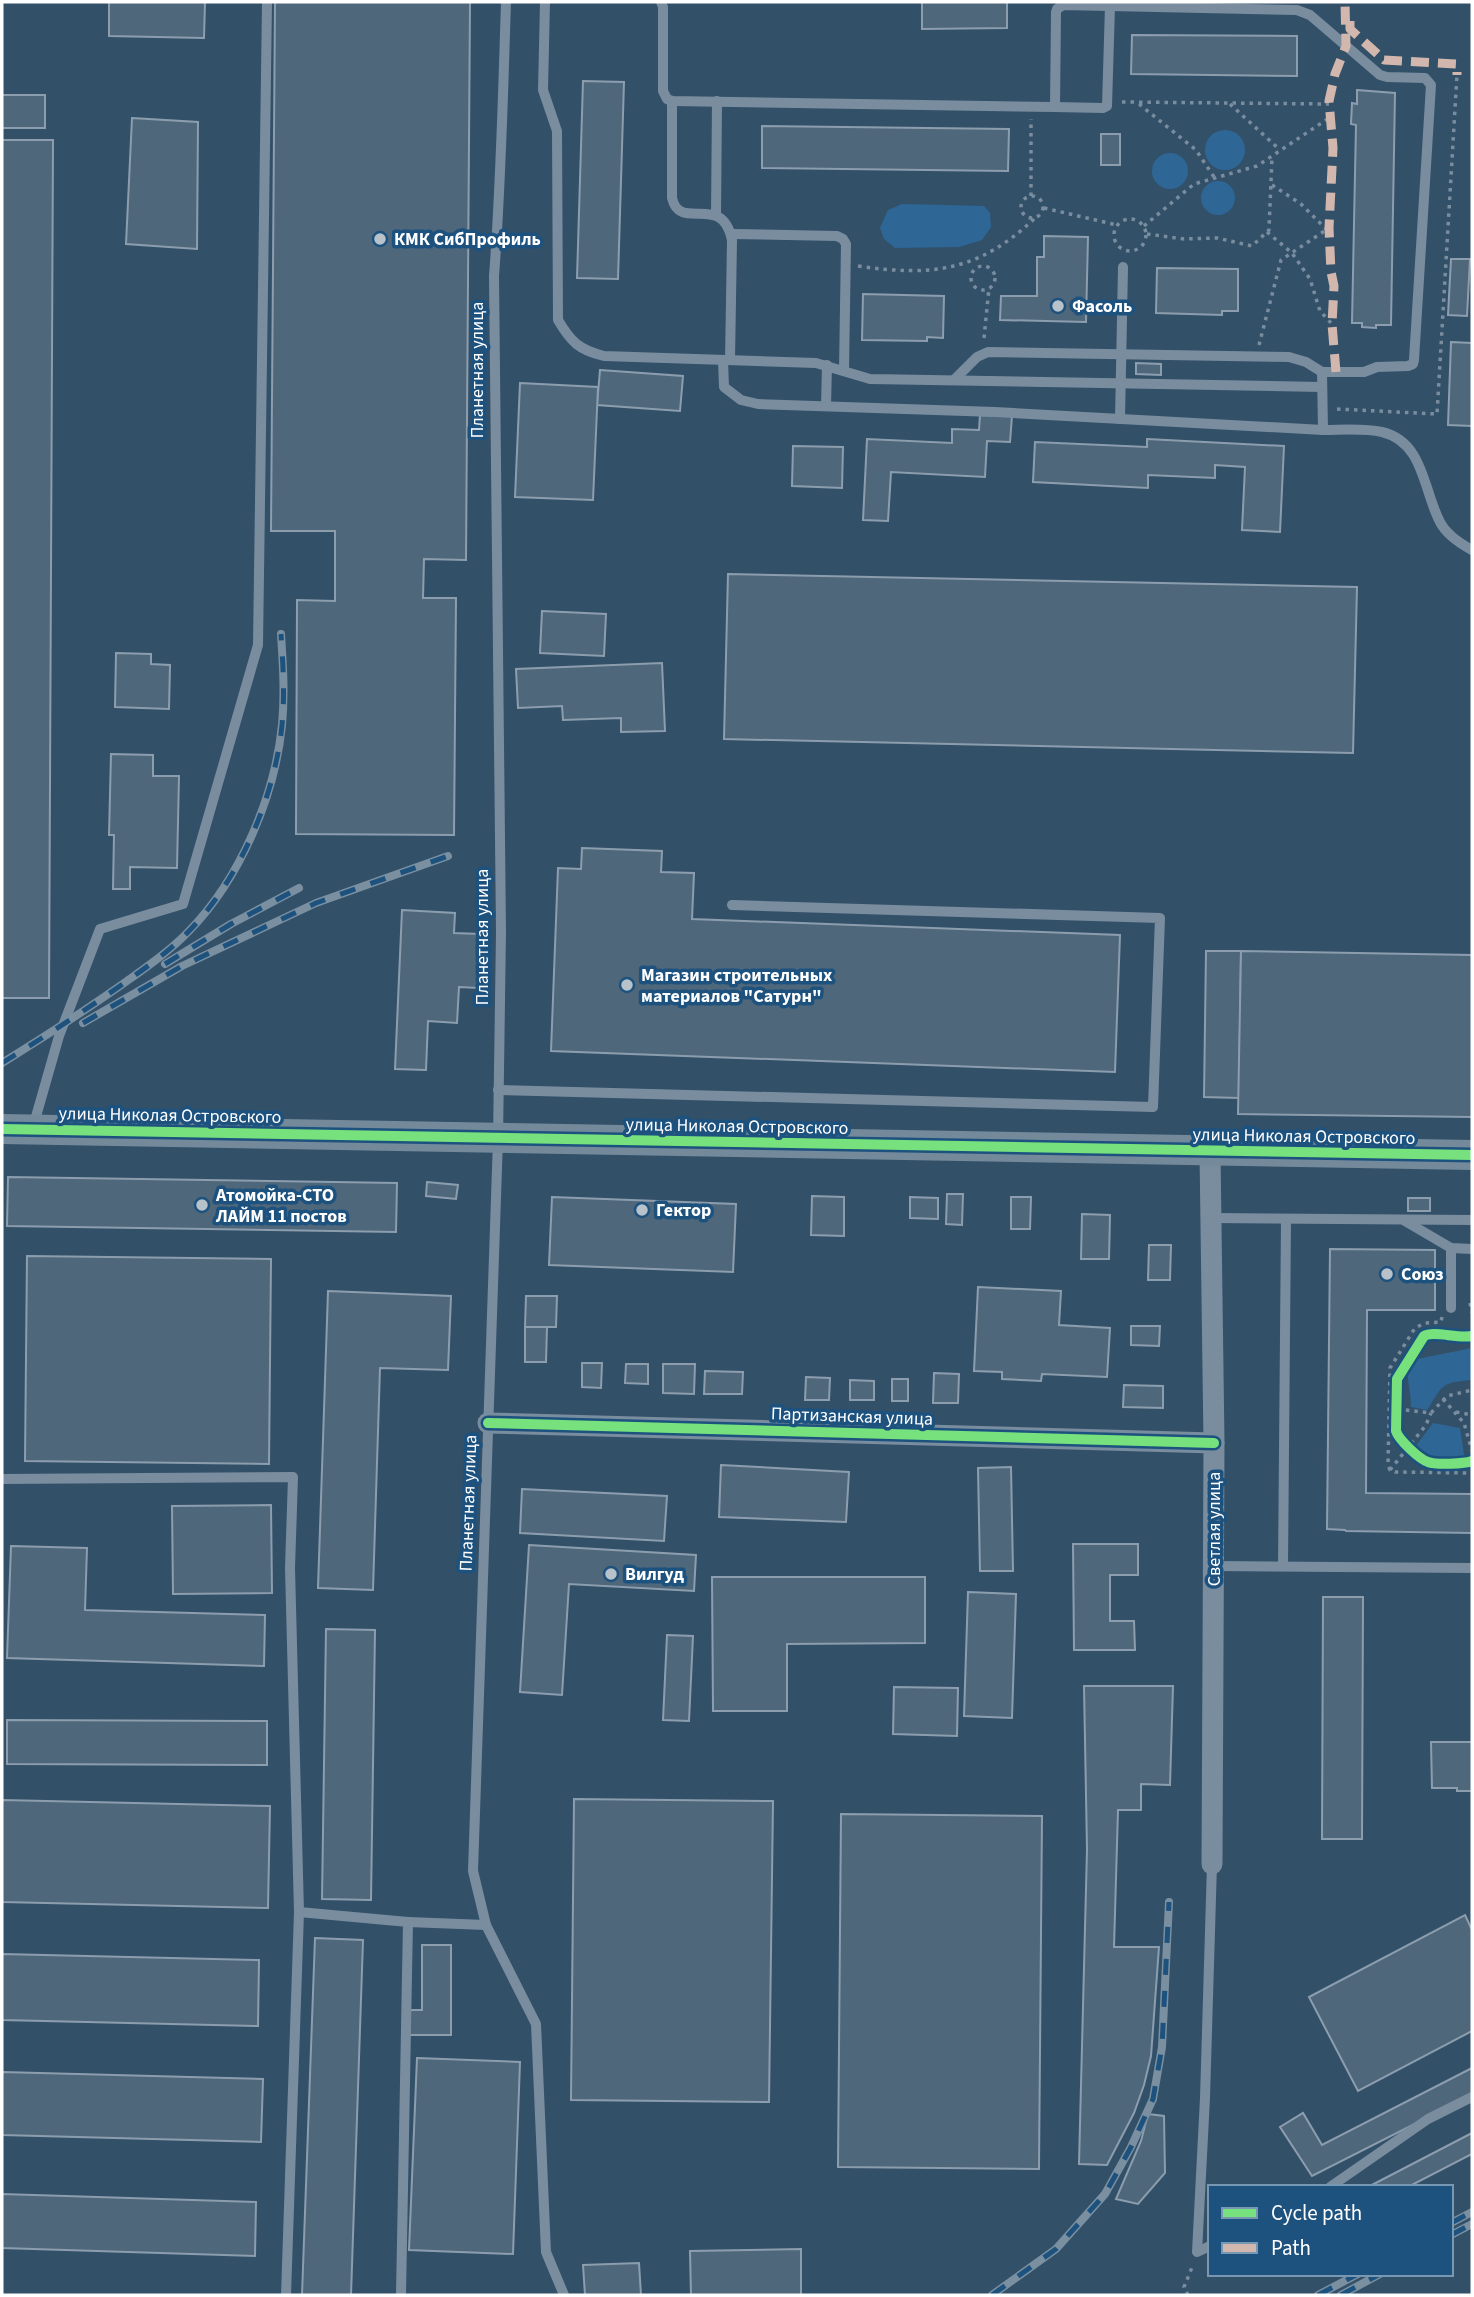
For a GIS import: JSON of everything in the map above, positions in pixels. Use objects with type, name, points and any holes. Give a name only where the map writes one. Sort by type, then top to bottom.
[{"type":"street","name":"улица Николая Островского","points":[[2,1129],[1472,1155]]},
{"type":"street","name":"Светлая улица","points":[[1210,1152],[1214,1443],[1212,1864]]},
{"type":"street","name":"Партизанская улица","points":[[488,1423],[1214,1443]]},
{"type":"lane","points":[[32,1130],[59,1036],[100,929],[183,904],[258,645],[267,2]]},
{"type":"lane","name":"Планетная улица","points":[[506,2],[500,199],[494,276],[500,932],[498,1139],[473,1871],[486,1925],[536,2024],[546,2252],[564,2295]]},
{"type":"lane","points":[[545,2],[543,90],[557,131],[558,320],[568,337],[585,351],[604,356],[827,365],[870,379],[1322,387]]},
{"type":"lane","points":[[661,2],[663,91],[672,101],[1103,108],[1109,102],[1110,6]]},
{"type":"lane","points":[[954,380],[982,354],[1297,358],[1322,372],[1364,373],[1381,366],[1413,364],[1431,85],[1425,78],[1380,75],[1310,15],[1297,10],[1063,5],[1057,9],[1055,107]]},
{"type":"lane","points":[[672,101],[673,206],[684,213],[716,215],[724,220],[731,234],[724,387],[741,400],[758,404],[1381,432],[1398,438],[1413,452],[1441,525],[1462,545],[1472,550]]},
{"type":"lane","points":[[716,215],[717,102]]},
{"type":"lane","points":[[731,234],[838,236],[843,239],[846,244],[844,371]]},
{"type":"lane","points":[[1120,419],[1123,267]]},
{"type":"lane","points":[[826,406],[827,365]]},
{"type":"lane","points":[[1322,372],[1323,430]]},
{"type":"lane","points":[[498,1090],[1153,1107],[1160,918],[732,905]]},
{"type":"lane","points":[[1211,1218],[1472,1220]]},
{"type":"lane","points":[[1283,1566],[1286,1219]]},
{"type":"lane","points":[[1402,1220],[1451,1248],[1472,1249]]},
{"type":"lane","points":[[1451,1248],[1451,1308]]},
{"type":"lane","points":[[2,1479],[293,1477],[290,1568],[299,1912],[286,2295]]},
{"type":"lane","points":[[1214,1566],[1472,1568]]},
{"type":"lane","points":[[1208,2247],[1197,2252],[1212,1864]]},
{"type":"lane","points":[[299,1912],[408,1922],[486,1925]]},
{"type":"lane","points":[[401,2295],[408,1922]]},
{"type":"lane","points":[[1333,2185],[1428,2119],[1472,2097]]},
{"type":"path","points":[[1109,102],[1329,104]]},
{"type":"path","points":[[1136,102],[1196,150],[1214,177]]},
{"type":"path","points":[[1228,103],[1280,150]]},
{"type":"path","points":[[1031,196],[1032,107]]},
{"type":"path","points":[[1144,226],[1194,184],[1240,172],[1272,157],[1329,118]]},
{"type":"path","points":[[1147,234],[1184,239],[1217,238],[1252,246],[1269,230],[1272,157]]},
{"type":"path","points":[[1256,356],[1281,260],[1328,229],[1301,205],[1271,184]]},
{"type":"path","points":[[1034,219],[1025,216],[1021,207],[1025,198],[1031,196],[1039,199],[1044,208],[1117,225]]},
{"type":"path","points":[[846,265],[914,272],[942,270],[975,261],[1014,238],[1039,217],[1044,208]]},
{"type":"path","points":[[1136,219],[1144,226],[1147,234],[1143,246],[1138,250],[1125,250],[1115,242],[1117,225],[1123,220],[1136,219]]},
{"type":"path","points":[[1267,232],[1292,253],[1310,279],[1320,311],[1332,324]]},
{"type":"path","points":[[975,261],[977,267]]},
{"type":"path","points":[[982,354],[989,288],[993,284],[994,274],[987,267],[977,267],[973,271],[971,281],[978,289],[989,288]]},
{"type":"path","points":[[1471,1308],[1444,1310],[1441,1322],[1420,1324],[1415,1328],[1389,1374],[1396,1435],[1432,1463],[1472,1461]]},
{"type":"path","points":[[1390,1470],[1388,1465],[1392,1409],[1397,1379],[1426,1333],[1434,1333]]},
{"type":"path","points":[[1390,1470],[1417,1453],[1431,1413],[1443,1399],[1451,1394],[1472,1390]]},
{"type":"path","points":[[1443,1399],[1464,1423],[1472,1451]]},
{"type":"path","points":[[1392,1409],[1431,1413]]},
{"type":"path","points":[[1454,1412],[1472,1415]]},
{"type":"path","points":[[1390,1470],[1472,1473]]},
{"type":"path","points":[[1188,2295],[1184,2287],[1197,2252]]},
{"type":"shaded area","points":[[1225,130],[1233,131],[1239,136],[1244,142],[1244,158],[1239,164],[1233,169],[1225,170],[1217,169],[1211,164],[1206,158],[1205,150],[1206,142],[1211,136],[1217,131]]},
{"type":"shaded area","points":[[1170,153],[1183,158],[1188,171],[1183,184],[1170,189],[1157,184],[1152,171],[1157,158]]},
{"type":"shaded area","points":[[1218,181],[1230,186],[1235,198],[1230,210],[1218,215],[1206,210],[1201,198],[1206,186]]},
{"type":"shaded area","points":[[902,204],[984,206],[990,213],[991,227],[982,240],[959,247],[895,248],[884,239],[880,228],[888,210]]},
{"type":"shaded area","points":[[1472,1348],[1472,1380],[1444,1386],[1427,1410],[1411,1407],[1407,1366],[1412,1360]]},
{"type":"shaded area","points":[[1433,1423],[1460,1428],[1465,1461],[1431,1460],[1415,1447]]},
{"type":"building","points":[[109,2],[205,2],[204,38],[109,36]]},
{"type":"building","points":[[275,2],[470,2],[466,560],[424,559],[423,598],[456,598],[454,835],[296,834],[297,600],[335,601],[335,531],[271,531]]},
{"type":"building","points":[[922,2],[1007,2],[1007,28],[922,29]]},
{"type":"building","points":[[1132,35],[1297,36],[1297,76],[1131,74]]},
{"type":"building","points":[[583,81],[624,82],[618,279],[577,278]]},
{"type":"building","points":[[1357,90],[1395,93],[1391,325],[1376,325],[1376,328],[1352,323],[1356,125],[1351,124],[1352,103],[1357,104]]},
{"type":"building","points":[[2,95],[45,95],[45,128],[2,128]]},
{"type":"building","points":[[132,118],[198,122],[197,249],[126,244]]},
{"type":"building","points":[[762,126],[1009,129],[1008,171],[762,168]]},
{"type":"building","points":[[1101,134],[1120,134],[1120,165],[1101,165]]},
{"type":"building","points":[[2,140],[53,140],[49,998],[2,998]]},
{"type":"building","points":[[1044,236],[1088,237],[1086,322],[1000,320],[1001,296],[1037,296],[1037,257],[1044,257]]},
{"type":"building","points":[[1451,259],[1470,259],[1467,316],[1448,315]]},
{"type":"building","points":[[1157,268],[1238,269],[1238,311],[1222,311],[1222,315],[1156,313]]},
{"type":"building","points":[[863,294],[944,296],[943,338],[927,337],[927,341],[862,340]]},
{"type":"building","points":[[1451,342],[1472,343],[1472,426],[1448,425]]},
{"type":"building","points":[[1136,363],[1161,364],[1161,375],[1136,374]]},
{"type":"building","points":[[600,370],[683,376],[680,411],[597,405]]},
{"type":"building","points":[[520,383],[598,387],[593,500],[515,497]]},
{"type":"building","points":[[980,415],[1012,416],[1010,442],[987,441],[985,477],[891,472],[888,521],[863,520],[867,439],[952,443],[952,429],[979,430]]},
{"type":"building","points":[[1147,439],[1284,446],[1280,532],[1242,530],[1245,467],[1215,465],[1215,478],[1148,475],[1148,488],[1033,482],[1035,442],[1147,447]]},
{"type":"building","points":[[793,446],[843,447],[842,488],[792,486]]},
{"type":"building","points":[[728,574],[1357,587],[1353,753],[724,739]]},
{"type":"building","points":[[542,611],[606,614],[604,656],[540,653]]},
{"type":"building","points":[[116,653],[151,654],[151,664],[170,665],[169,709],[115,707]]},
{"type":"building","points":[[662,663],[665,731],[621,732],[621,718],[563,720],[562,706],[518,708],[516,669]]},
{"type":"building","points":[[111,754],[153,755],[153,776],[179,776],[177,868],[130,867],[130,889],[113,889],[114,835],[109,835]]},
{"type":"building","points":[[582,848],[662,851],[661,872],[694,873],[692,919],[1120,935],[1115,1072],[551,1051],[558,868],[581,869]]},
{"type":"building","points":[[402,910],[455,913],[454,933],[480,934],[478,988],[459,987],[457,1023],[428,1021],[426,1070],[395,1069]]},
{"type":"building","points":[[1206,951],[1241,951],[1239,1098],[1204,1097]]},
{"type":"building","points":[[1241,951],[1472,955],[1472,1117],[1238,1114]]},
{"type":"building","name":"Атомойка-СТО ЛАЙМ 11 постов","points":[[8,1177],[397,1183],[396,1232],[7,1226]]},
{"type":"building","points":[[427,1182],[458,1185],[456,1199],[426,1196]]},
{"type":"building","points":[[947,1194],[963,1194],[962,1225],[946,1224]]},
{"type":"building","points":[[812,1196],[844,1197],[844,1236],[811,1235]]},
{"type":"building","points":[[552,1197],[736,1204],[733,1272],[549,1265]]},
{"type":"building","points":[[910,1197],[938,1198],[938,1219],[910,1218]]},
{"type":"building","points":[[1011,1197],[1031,1197],[1030,1229],[1011,1229]]},
{"type":"building","points":[[1408,1198],[1430,1198],[1430,1211],[1408,1211]]},
{"type":"building","points":[[1082,1214],[1110,1215],[1109,1259],[1081,1259]]},
{"type":"building","points":[[1149,1245],[1171,1245],[1170,1280],[1148,1280]]},
{"type":"building","points":[[1330,1249],[1435,1250],[1435,1310],[1367,1310],[1366,1493],[1472,1494],[1472,1533],[1327,1529]]},
{"type":"building","points":[[27,1256],[271,1259],[269,1464],[25,1461]]},
{"type":"building","points":[[978,1287],[1061,1291],[1059,1325],[1110,1328],[1107,1377],[1042,1374],[1041,1381],[1002,1379],[1002,1372],[974,1371]]},
{"type":"building","points":[[328,1291],[451,1296],[448,1370],[380,1368],[373,1590],[318,1588]]},
{"type":"building","points":[[526,1296],[557,1296],[556,1327],[525,1327]]},
{"type":"building","points":[[1131,1326],[1160,1326],[1159,1346],[1131,1345]]},
{"type":"building","points":[[525,1327],[547,1327],[546,1362],[525,1362]]},
{"type":"building","points":[[582,1363],[602,1363],[601,1388],[582,1387]]},
{"type":"building","points":[[626,1364],[648,1364],[648,1384],[625,1383]]},
{"type":"building","points":[[663,1364],[695,1364],[694,1394],[663,1393]]},
{"type":"building","points":[[705,1371],[743,1372],[742,1394],[704,1394]]},
{"type":"building","points":[[934,1373],[959,1374],[958,1403],[933,1403]]},
{"type":"building","points":[[806,1377],[830,1378],[829,1400],[805,1400]]},
{"type":"building","points":[[892,1379],[908,1379],[908,1401],[892,1401]]},
{"type":"building","points":[[850,1380],[874,1381],[874,1400],[850,1400]]},
{"type":"building","points":[[1124,1385],[1163,1386],[1163,1408],[1123,1407]]},
{"type":"building","points":[[721,1465],[849,1472],[846,1522],[719,1517]]},
{"type":"building","points":[[1011,1467],[1013,1571],[980,1571],[978,1468]]},
{"type":"building","points":[[522,1489],[667,1496],[664,1541],[520,1533]]},
{"type":"building","points":[[271,1505],[272,1593],[173,1594],[172,1506]]},
{"type":"building","points":[[1073,1544],[1138,1544],[1138,1575],[1110,1575],[1110,1621],[1134,1621],[1135,1650],[1074,1650]]},
{"type":"building","points":[[529,1545],[696,1555],[694,1591],[569,1584],[562,1695],[520,1692]]},
{"type":"building","points":[[11,1546],[87,1548],[85,1610],[265,1615],[264,1666],[7,1658]]},
{"type":"building","points":[[712,1577],[925,1577],[925,1643],[787,1644],[787,1711],[713,1711]]},
{"type":"building","points":[[968,1592],[1016,1594],[1012,1718],[964,1716]]},
{"type":"building","points":[[1323,1597],[1363,1597],[1362,1839],[1322,1839]]},
{"type":"building","points":[[326,1629],[375,1630],[371,1900],[322,1899]]},
{"type":"building","points":[[667,1635],[693,1636],[689,1721],[663,1720]]},
{"type":"building","points":[[1084,1686],[1173,1686],[1170,1785],[1141,1784],[1141,1810],[1118,1810],[1114,1947],[1159,1947],[1151,2056],[1134,2113],[1107,2165],[1079,2164],[1087,1849]]},
{"type":"building","points":[[894,1687],[958,1688],[957,1736],[893,1734]]},
{"type":"building","points":[[7,1720],[267,1721],[267,1765],[7,1764]]},
{"type":"building","points":[[1431,1742],[1472,1742],[1472,1791],[1432,1788]]},
{"type":"building","points":[[574,1799],[773,1801],[769,2102],[571,2100]]},
{"type":"building","points":[[2,1800],[270,1806],[268,1908],[2,1902]]},
{"type":"building","points":[[841,1814],[1042,1816],[1039,2169],[838,2167]]},
{"type":"building","points":[[1465,1915],[1472,1930],[1472,2031],[1358,2091],[1309,1997]]},
{"type":"building","points":[[315,1938],[363,1940],[351,2295],[302,2295]]},
{"type":"building","points":[[422,1945],[451,1945],[451,2035],[409,2035],[409,2010],[422,2010]]},
{"type":"building","points":[[2,1954],[259,1960],[258,2026],[2,2020]]},
{"type":"building","points":[[417,2058],[520,2062],[513,2254],[409,2250]]},
{"type":"building","points":[[1472,2068],[1472,2095],[1312,2176],[1280,2127],[1303,2113],[1322,2145]]},
{"type":"building","points":[[2,2072],[263,2079],[261,2142],[2,2135]]},
{"type":"building","points":[[1148,2114],[1164,2116],[1165,2173],[1138,2204],[1116,2199],[1141,2141]]},
{"type":"building","points":[[1472,2133],[1472,2154],[1412,2185],[1372,2185]]},
{"type":"building","points":[[2,2194],[256,2202],[255,2256],[2,2248]]},
{"type":"building","points":[[801,2249],[801,2295],[691,2295],[690,2251]]},
{"type":"building","points":[[639,2263],[641,2295],[585,2295],[583,2265]]},
{"type":"railway","points":[[2,1063],[159,958],[189,931],[224,887],[252,835],[272,780],[282,725],[281,634]]},
{"type":"railway","points":[[83,1023],[182,966],[316,903],[448,856]]},
{"type":"railway","points":[[165,964],[231,924],[299,888]]},
{"type":"railway","points":[[992,2295],[1056,2249],[1105,2194],[1153,2099],[1162,2047],[1169,1902]]},
{"type":"railway","points":[[1453,2222],[1472,2212]]},
{"type":"railway","points":[[1453,2234],[1472,2224]]},
{"type":"railway","points":[[1318,2295],[1354,2276]]},
{"type":"railway","points":[[1341,2295],[1376,2276]]},
{"type":"marked path","points":[[1336,372],[1332,324],[1334,286],[1329,228],[1333,148],[1329,101],[1335,74],[1346,46],[1345,2]]},
{"type":"marked path","points":[[1350,21],[1350,29],[1384,60],[1457,64],[1457,75]]},
{"type":"cycle path","points":[[2,1129],[1472,1155]]},
{"type":"cycle path","points":[[1472,1336],[1424,1336],[1397,1379],[1396,1431],[1410,1449],[1428,1462],[1450,1464],[1472,1461]]},
{"type":"cycle path","points":[[488,1423],[1214,1443]]},
{"type":"place","name":"КМК СибПрофиль","points":[[380,239]]},
{"type":"place","name":"Фасоль","points":[[1058,306]]},
{"type":"place","name":"Магазин строительных материалов \"Сатурн\"","points":[[627,985]]},
{"type":"place","name":"Атомойка-СТО ЛАЙМ 11 постов","points":[[202,1205]]},
{"type":"place","name":"Гектор","points":[[642,1210]]},
{"type":"place","name":"Союз","points":[[1387,1274]]},
{"type":"place","name":"Вилгуд","points":[[611,1574]]}]
